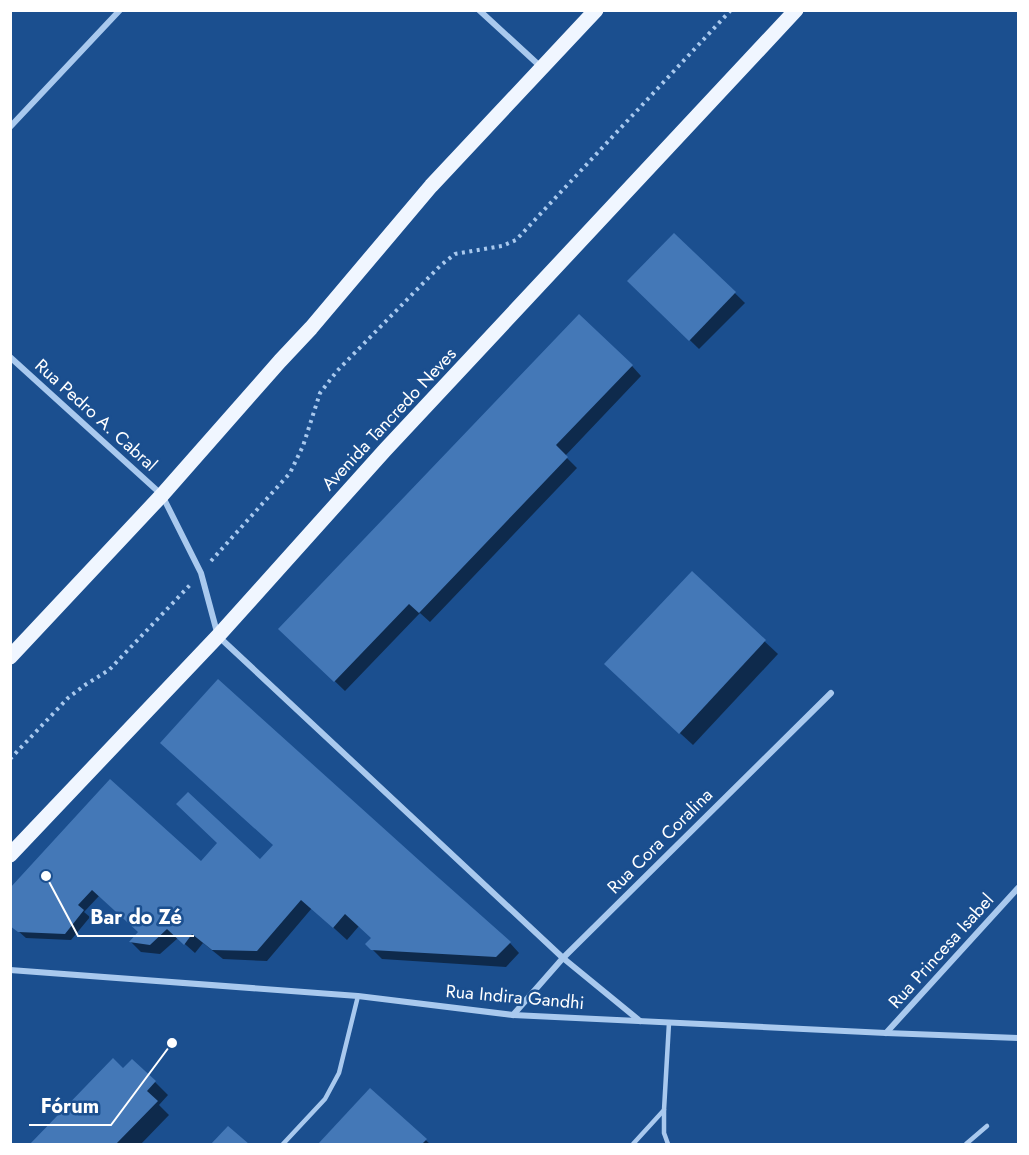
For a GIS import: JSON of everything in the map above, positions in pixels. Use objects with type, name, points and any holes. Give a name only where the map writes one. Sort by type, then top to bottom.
[{"type":"main road","points":[[10,657],[162,495],[272,369],[311,328],[431,186],[596,10]]},
{"type":"main road","name":"Avenida Tancredo Neves","points":[[10,855],[218,636],[385,450],[796,10]]},
{"type":"street","points":[[10,127],[120,10]]},
{"type":"street","points":[[479,10],[542,67]]},
{"type":"street","name":"Rua Pedro A. Cabral","points":[[10,357],[162,495]]},
{"type":"street","points":[[162,495],[201,573],[218,636],[563,958],[641,1021]]},
{"type":"street","name":"Rua Cora Coralina","points":[[513,1015],[563,958],[831,693]]},
{"type":"street","name":"Rua Princesa Isabel","points":[[886,1033],[1018,888]]},
{"type":"street","name":"Rua Indira Gandhi","points":[[10,970],[358,996],[513,1015],[1018,1038]]},
{"type":"lane","points":[[283,1144],[325,1098],[339,1073],[358,996]]},
{"type":"lane","points":[[668,1144],[664,1133],[664,1110],[669,1023]]},
{"type":"lane","points":[[633,1144],[664,1110]]},
{"type":"lane","points":[[966,1144],[987,1126]]},
{"type":"path","points":[[10,759],[68,698],[109,670],[201,573],[290,473],[303,446],[320,393],[337,371],[441,265],[455,254],[502,246],[516,240],[731,10]]},
{"type":"building","points":[[674,233],[736,292],[689,341],[627,281]]},
{"type":"building","points":[[579,314],[633,365],[556,445],[568,457],[419,613],[409,604],[334,682],[278,629]]},
{"type":"building","points":[[692,571],[766,640],[679,734],[604,664]]},
{"type":"building","points":[[218,679],[511,942],[496,957],[371,950],[365,944],[371,938],[345,914],[333,928],[301,900],[257,951],[212,950],[192,934],[184,945],[167,929],[150,945],[129,942],[138,932],[92,890],[78,905],[84,910],[65,934],[18,932],[10,926],[10,888],[110,779],[201,861],[217,843],[176,804],[188,792],[260,859],[273,845],[160,743]]},
{"type":"building","points":[[113,1058],[123,1068],[132,1059],[156,1081],[147,1091],[158,1101],[116,1144],[30,1144]]},
{"type":"building","points":[[370,1088],[427,1139],[422,1144],[318,1144]]},
{"type":"building","points":[[228,1126],[249,1144],[211,1144]]},
{"type":"place","name":"Bar do Zé","points":[[46,876]]},
{"type":"place","name":"Fórum","points":[[172,1043]]}]
